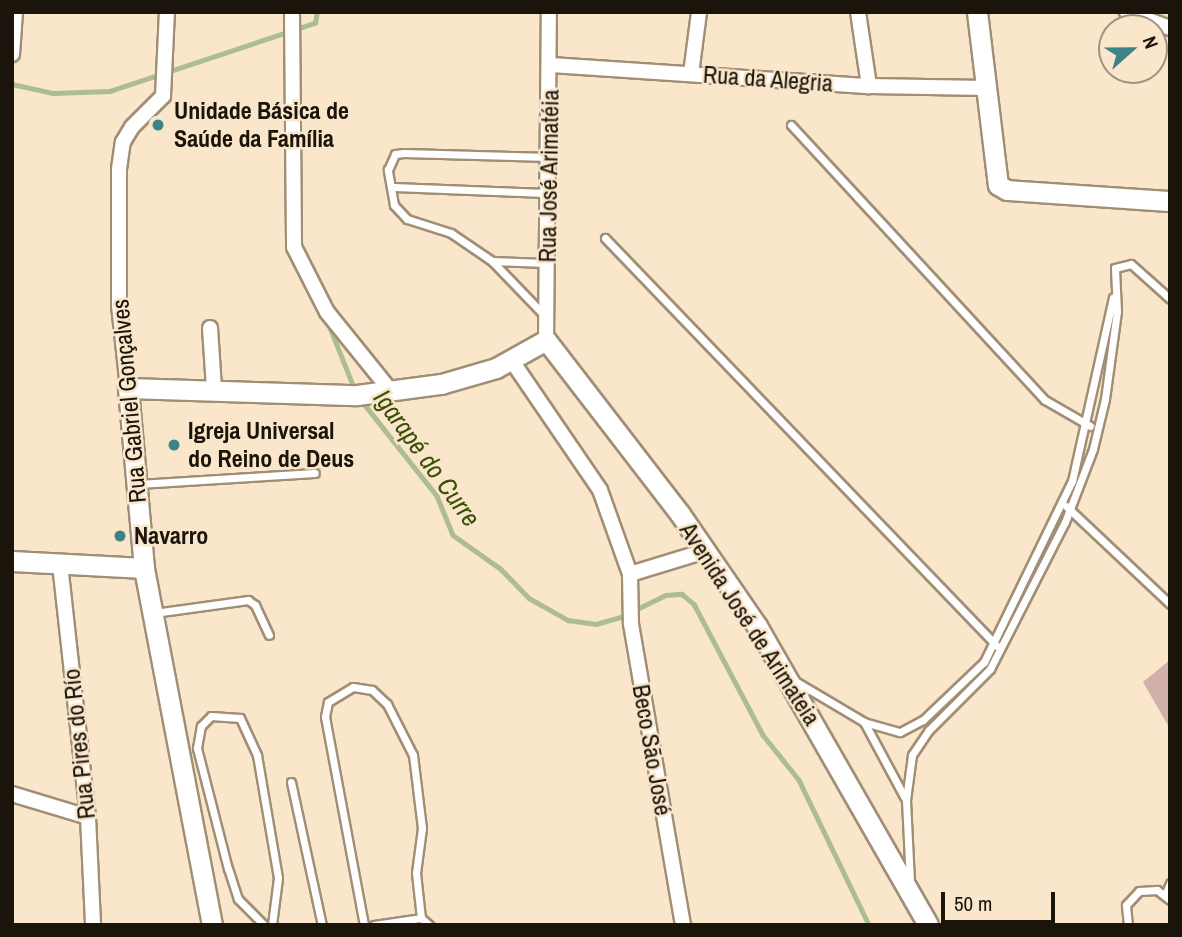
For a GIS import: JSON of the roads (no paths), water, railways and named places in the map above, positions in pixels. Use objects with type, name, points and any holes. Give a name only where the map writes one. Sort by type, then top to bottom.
[{"type":"street","points":[[12,54],[15,12]]},
{"type":"street","name":"Rua Gabriel Gonçalves","points":[[167,12],[167,64],[163,96],[123,142],[119,169],[119,305],[144,568],[212,925]]},
{"type":"street","points":[[292,12],[294,247],[327,312],[390,390]]},
{"type":"street","name":"Rua José Arimatéia","points":[[546,340],[551,65],[549,12]]},
{"type":"street","points":[[691,74],[699,12]]},
{"type":"street","points":[[858,12],[869,86]]},
{"type":"street","points":[[977,12],[998,185],[1007,190],[1170,201]]},
{"type":"street","points":[[1127,12],[1169,25]]},
{"type":"street","name":"Rua da Alegria","points":[[551,65],[869,86],[986,88]]},
{"type":"street","points":[[210,328],[214,389]]},
{"type":"street","points":[[128,388],[214,389],[318,396],[390,390],[441,384],[512,362],[546,340]]},
{"type":"street","name":"Avenida José de Arimateia","points":[[546,340],[705,551],[788,677],[928,925]]},
{"type":"street","name":"Beco São José","points":[[512,362],[600,490],[630,574],[631,624],[683,925]]},
{"type":"street","points":[[630,574],[705,551]]},
{"type":"street","points":[[12,561],[144,568]]},
{"type":"street","name":"Rua Pires do Río","points":[[60,564],[88,817],[93,925]]},
{"type":"street","points":[[12,794],[88,817]]},
{"type":"lane","points":[[792,125],[1040,395],[1099,429]]},
{"type":"lane","points":[[547,318],[492,261],[451,233],[400,214],[388,170],[395,154],[549,157]]},
{"type":"lane","points":[[391,187],[549,193]]},
{"type":"lane","points":[[605,238],[998,647]]},
{"type":"lane","points":[[492,261],[548,263]]},
{"type":"lane","points":[[1066,506],[1114,298],[1115,268],[1125,263],[1137,267],[1170,299]]},
{"type":"lane","points":[[911,894],[905,800],[914,751],[990,669],[1066,506],[1099,429],[1117,311],[1114,298]]},
{"type":"lane","points":[[137,484],[315,473]]},
{"type":"lane","points":[[1066,506],[1170,604]]},
{"type":"lane","points":[[153,613],[248,600],[255,605],[269,635]]},
{"type":"lane","points":[[788,677],[864,722],[895,733],[905,730],[981,666],[998,647]]},
{"type":"lane","points":[[364,925],[325,717],[328,702],[353,687],[372,690],[387,704],[413,755],[422,828],[416,873],[421,918],[429,925]]},
{"type":"lane","points":[[264,925],[237,899],[197,748],[201,726],[211,716],[229,714],[240,718],[257,755],[278,878],[272,925]]},
{"type":"lane","points":[[864,722],[892,767],[905,800]]},
{"type":"lane","points":[[291,782],[322,925]]},
{"type":"lane","points":[[1128,925],[1125,915],[1131,897],[1148,889],[1168,898],[1170,883]]},
{"type":"lane","points":[[374,925],[421,918]]},
{"type":"waterway","points":[[12,84],[53,93],[110,91],[315,23],[317,12]]},
{"type":"waterway","name":"Igarapé do Curre","points":[[327,320],[355,390]]},
{"type":"waterway","name":"Igarapé do Curre","points":[[361,400],[437,496],[453,535],[501,569],[529,598],[568,620],[596,624],[627,615]]},
{"type":"waterway","name":"Igarapé do Curre","points":[[635,610],[666,595],[682,594],[694,604],[763,735],[799,780],[869,925]]},
{"type":"place","name":"Unidade Básica de Saúde da Família","points":[[158,125]]},
{"type":"place","name":"Igreja Universal do Reino de Deus","points":[[174,445]]},
{"type":"place","name":"Navarro","points":[[120,536]]}]
